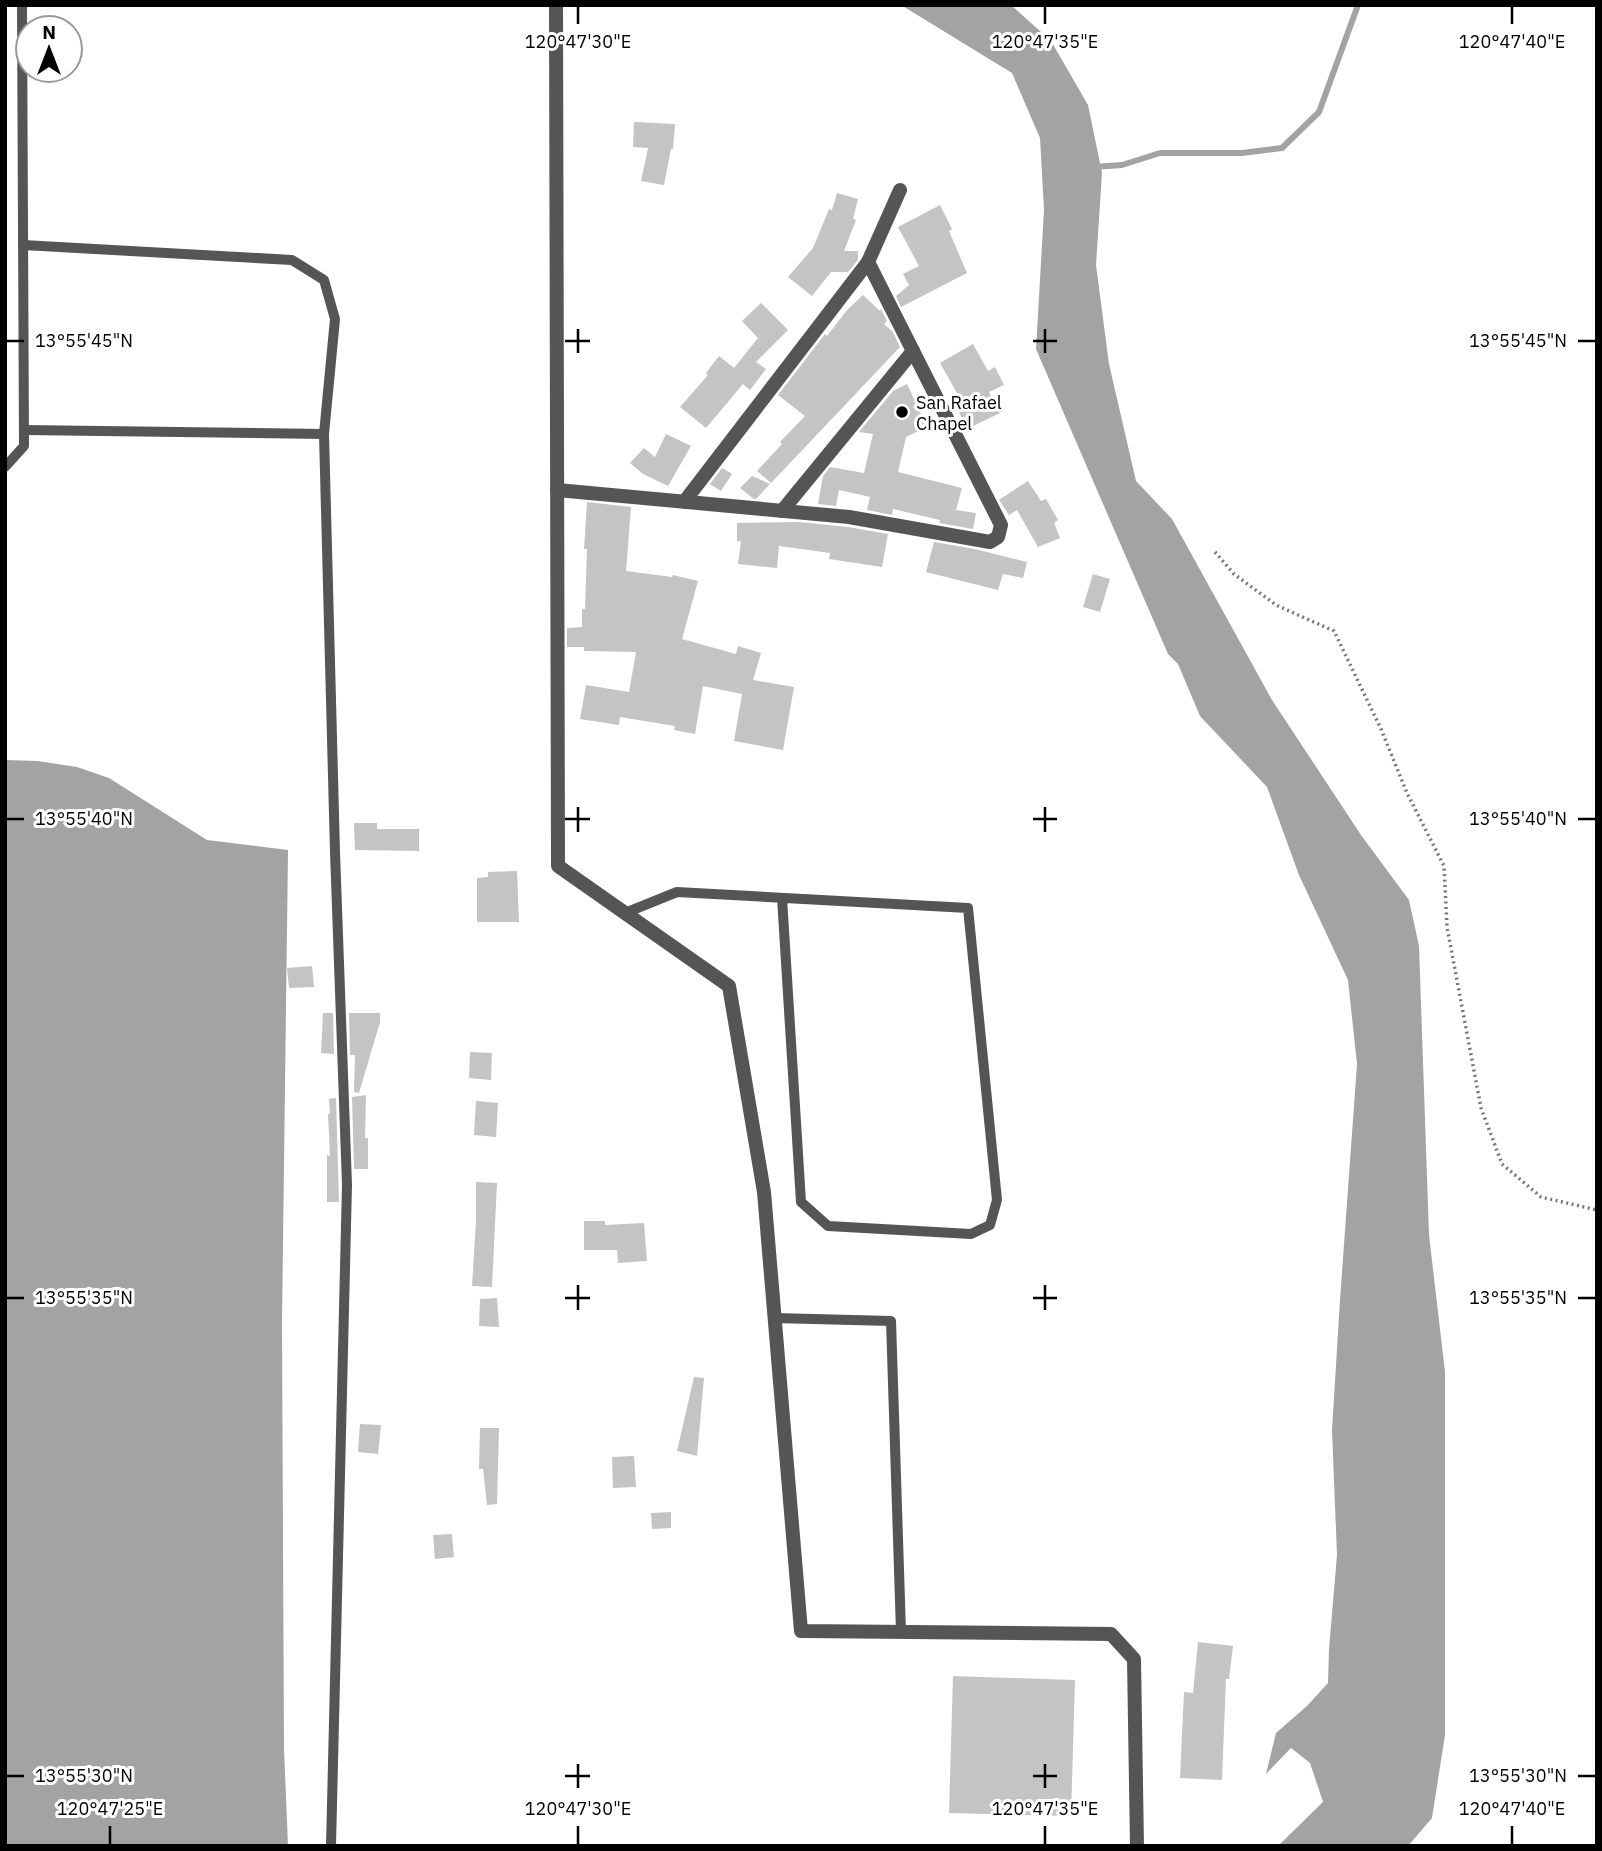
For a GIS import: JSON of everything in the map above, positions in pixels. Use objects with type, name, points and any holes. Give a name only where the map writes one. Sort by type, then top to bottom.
[{"type":"street","points":[[556,5],[558,866],[729,986],[764,1192],[801,1632],[1111,1633],[1134,1659],[1138,1846]]},
{"type":"street","points":[[684,502],[868,262],[900,190]]},
{"type":"street","points":[[557,490],[849,517],[990,542],[998,537],[1001,525],[868,262]]},
{"type":"street","points":[[782,511],[913,351]]},
{"type":"lane","points":[[5,467],[24,446],[22,5]]},
{"type":"lane","points":[[23,245],[292,260],[324,281],[335,319],[324,434],[347,1185],[331,1846]]},
{"type":"lane","points":[[24,430],[324,434]]},
{"type":"lane","points":[[625,913],[677,892],[968,908],[997,1199],[990,1225],[971,1234],[828,1226],[801,1202],[782,898]]},
{"type":"lane","points":[[774,1318],[891,1321],[901,1632]]},
{"type":"path","points":[[1215,552],[1234,574],[1276,605],[1334,631],[1381,729],[1407,793],[1444,866],[1447,927],[1481,1108],[1502,1164],[1541,1197],[1597,1210]]},
{"type":"shaded area","points":[[901,5],[1011,5],[1051,41],[1088,105],[1102,173],[1096,265],[1109,364],[1136,481],[1172,519],[1272,700],[1361,835],[1409,900],[1419,946],[1429,1235],[1445,1372],[1445,1735],[1432,1818],[1408,1846],[1278,1846],[1323,1802],[1310,1763],[1291,1748],[1266,1774],[1276,1733],[1328,1683],[1337,1555],[1332,1430],[1357,1064],[1348,980],[1299,875],[1267,787],[1200,716],[1178,664],[1168,654],[1036,349],[1044,210],[1040,138],[1012,73]]},
{"type":"shaded area","points":[[5,760],[38,761],[77,767],[109,778],[207,840],[288,850],[282,1324],[284,1749],[288,1846],[5,1846]]},
{"type":"building","points":[[634,122],[675,124],[673,149],[664,185],[641,181],[648,148],[633,147]]},
{"type":"building","points":[[837,193],[858,199],[853,219],[856,220],[844,251],[858,251],[858,260],[848,272],[831,272],[812,296],[788,277],[813,248],[829,209],[832,210]]},
{"type":"building","points":[[940,205],[952,229],[949,231],[967,273],[901,307],[896,296],[909,285],[903,274],[919,266],[898,227]]},
{"type":"building","points":[[863,295],[880,311],[881,309],[887,321],[884,324],[893,332],[900,347],[771,483],[757,471],[805,416],[778,395],[825,334],[827,336],[847,310]]},
{"type":"building","points":[[761,303],[788,330],[756,362],[766,369],[750,390],[743,384],[706,428],[680,407],[708,375],[706,373],[719,356],[734,368],[758,338],[742,321]]},
{"type":"building","points":[[973,344],[988,371],[995,367],[1004,385],[989,392],[1000,413],[967,429],[959,412],[966,409],[940,363]]},
{"type":"building","points":[[907,384],[927,427],[906,437],[898,472],[962,488],[956,510],[976,513],[973,529],[939,523],[940,520],[893,509],[892,515],[867,510],[870,497],[839,490],[836,506],[818,504],[823,476],[830,467],[864,473],[873,434],[859,432],[893,391]]},
{"type":"building","points":[[666,434],[691,446],[668,486],[643,474],[630,463],[644,448],[655,457]]},
{"type":"building","points":[[722,468],[732,474],[721,491],[710,484]]},
{"type":"building","points":[[752,476],[770,484],[756,499],[740,488]]},
{"type":"building","points":[[1028,481],[1041,501],[1046,499],[1058,520],[1054,523],[1060,538],[1038,547],[1017,510],[1009,515],[999,500]]},
{"type":"building","points":[[587,502],[631,507],[626,571],[673,575],[698,581],[682,639],[736,654],[738,646],[761,653],[753,680],[794,687],[783,750],[734,741],[742,694],[703,686],[695,734],[674,730],[675,726],[620,717],[619,725],[580,719],[586,685],[629,692],[636,652],[584,651],[584,647],[567,647],[567,628],[582,627],[582,609],[585,609],[587,549],[584,549]]},
{"type":"building","points":[[799,522],[888,534],[882,567],[829,559],[830,553],[779,546],[777,568],[738,564],[741,541],[737,541],[737,523]]},
{"type":"building","points":[[934,542],[1027,562],[1023,578],[1003,574],[998,590],[926,572]]},
{"type":"building","points":[[1093,574],[1110,579],[1100,612],[1083,607]]},
{"type":"building","points":[[354,823],[377,823],[377,829],[419,829],[419,851],[355,850]]},
{"type":"building","points":[[517,871],[519,922],[477,922],[477,878],[488,877],[488,872]]},
{"type":"building","points":[[312,966],[314,987],[289,988],[287,968]]},
{"type":"building","points":[[323,1013],[333,1013],[334,1054],[321,1053]]},
{"type":"building","points":[[349,1013],[380,1013],[380,1022],[359,1093],[354,1092],[355,1055],[350,1055]]},
{"type":"building","points":[[470,1052],[492,1053],[491,1080],[469,1078]]},
{"type":"building","points":[[366,1095],[365,1138],[368,1138],[368,1169],[354,1169],[352,1097]]},
{"type":"building","points":[[336,1098],[339,1202],[327,1202],[327,1155],[330,1156],[329,1099]]},
{"type":"building","points":[[476,1101],[498,1103],[496,1137],[474,1135]]},
{"type":"building","points":[[476,1182],[497,1183],[492,1287],[472,1286]]},
{"type":"building","points":[[584,1221],[605,1221],[605,1225],[644,1223],[647,1261],[618,1263],[617,1250],[584,1250]]},
{"type":"building","points":[[497,1298],[499,1327],[479,1326],[480,1299]]},
{"type":"building","points":[[694,1377],[704,1378],[697,1456],[677,1451]]},
{"type":"building","points":[[360,1424],[381,1425],[378,1454],[358,1452]]},
{"type":"building","points":[[480,1428],[499,1428],[497,1504],[487,1505],[483,1469],[479,1469]]},
{"type":"building","points":[[634,1456],[636,1487],[613,1488],[612,1457]]},
{"type":"building","points":[[671,1512],[671,1528],[652,1529],[651,1513]]},
{"type":"building","points":[[452,1534],[454,1557],[435,1559],[433,1535]]},
{"type":"building","points":[[1198,1642],[1233,1646],[1229,1679],[1226,1679],[1222,1780],[1180,1778],[1184,1692],[1193,1693]]},
{"type":"building","points":[[953,1676],[1075,1680],[1071,1816],[949,1813]]},
{"type":"waterway","points":[[1094,167],[1122,165],[1160,153],[1242,153],[1282,148],[1319,112],[1358,5]]},
{"type":"place","name":"San Rafael Chapel","points":[[902,412]]}]
